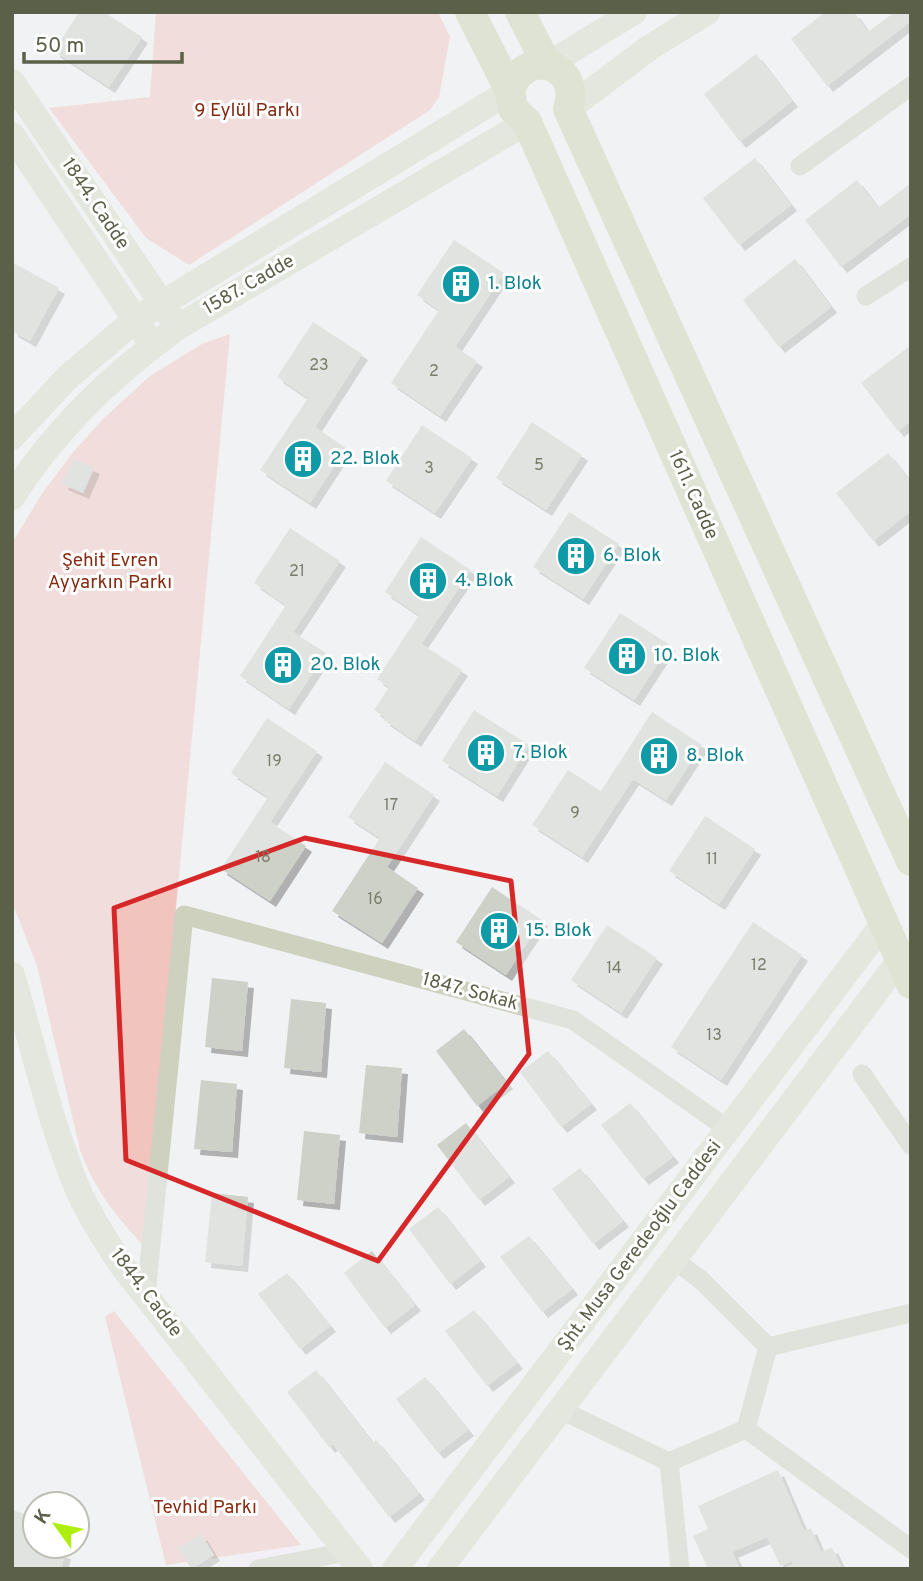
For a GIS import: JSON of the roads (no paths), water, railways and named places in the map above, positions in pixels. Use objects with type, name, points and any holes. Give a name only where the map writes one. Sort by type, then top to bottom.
[{"type":"main road","name":"1611. Cadde","points":[[470,12],[510,90],[513,109],[527,122],[906,972]]},
{"type":"main road","points":[[520,12],[547,65]]},
{"type":"main road","points":[[510,90],[513,81],[527,67],[547,65],[556,68],[568,80],[571,97],[568,109],[546,125],[527,122]]},
{"type":"main road","points":[[568,109],[911,861]]},
{"type":"street","points":[[547,65],[634,12]]},
{"type":"street","points":[[568,109],[649,48],[708,12]]},
{"type":"street","name":"1844. Cadde","points":[[12,82],[178,327]]},
{"type":"street","points":[[800,166],[911,86]]},
{"type":"street","name":"1587. Cadde","points":[[12,437],[66,378],[135,320],[510,90]]},
{"type":"street","name":"1587. Cadde","points":[[12,497],[48,447],[81,409],[121,371],[178,327],[527,122]]},
{"type":"street","name":"1844. Cadde","points":[[12,135],[152,346]]},
{"type":"street","points":[[866,296],[911,267]]},
{"type":"street","name":"1847. Sokak","points":[[146,1295],[184,915],[573,1020],[728,1129]]},
{"type":"street","name":"Şht. Musa Geredeoğlu Caddesi","points":[[395,1569],[884,923]]},
{"type":"street","name":"Şht. Musa Geredeoğlu Caddesi","points":[[440,1569],[674,1260],[906,972]]},
{"type":"street","name":"1844. Cadde","points":[[12,975],[64,1152],[96,1226],[121,1264],[348,1563]]},
{"type":"street","points":[[862,1074],[911,1144]]},
{"type":"street","points":[[674,1260],[700,1279],[768,1347]]},
{"type":"street","points":[[768,1347],[911,1313]]},
{"type":"street","points":[[746,1429],[768,1347]]},
{"type":"street","points":[[561,1410],[670,1462],[746,1429]]},
{"type":"street","points":[[746,1429],[911,1549]]},
{"type":"street","points":[[670,1462],[680,1569]]},
{"type":"street","points":[[258,1569],[348,1563]]},
{"type":"place","name":"1. Blok","points":[[461,284]]},
{"type":"place","name":"22. Blok","points":[[303,459]]},
{"type":"place","name":"6. Blok","points":[[576,556]]},
{"type":"place","name":"4. Blok","points":[[428,581]]},
{"type":"place","name":"10. Blok","points":[[627,656]]},
{"type":"place","name":"20. Blok","points":[[283,665]]},
{"type":"place","name":"7. Blok","points":[[486,753]]},
{"type":"place","name":"8. Blok","points":[[659,756]]},
{"type":"place","name":"15. Blok","points":[[499,931]]},
{"type":"park label","name":"9 Eylül Parkı","points":[[247,111]]},
{"type":"park label","name":"Şehit Evren Ayyarkın Parkı","points":[[110,572]]},
{"type":"park label","name":"Tevhid Parkı","points":[[205,1508]]}]
